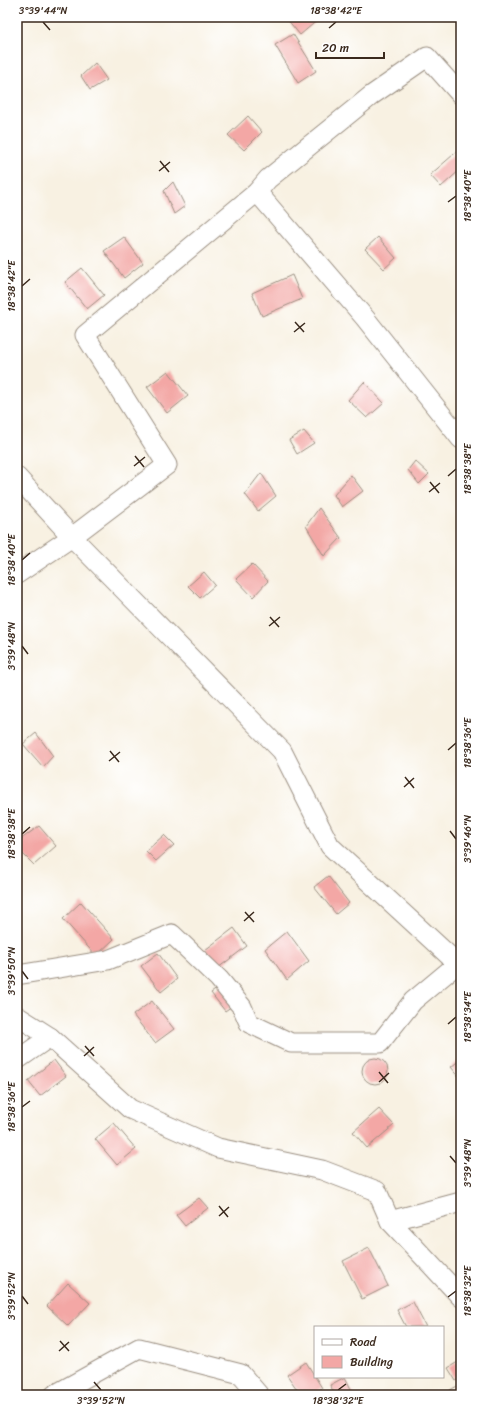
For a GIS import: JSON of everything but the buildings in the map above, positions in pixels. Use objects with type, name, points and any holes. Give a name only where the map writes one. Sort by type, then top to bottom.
[{"type":"street","points":[[17,574],[72,537],[167,465],[85,335],[257,192],[268,178],[348,115],[427,57],[461,95]]},
{"type":"street","points":[[257,192],[365,318],[461,439]]},
{"type":"street","points":[[17,477],[72,537],[282,751],[330,846],[459,962],[414,1001],[380,1043],[291,1043],[249,1023],[242,1007],[219,979],[172,934],[108,960],[17,975]]},
{"type":"street","points":[[17,1016],[50,1037],[130,1109],[218,1148],[322,1170],[378,1191],[390,1221],[461,1297]]},
{"type":"street","points":[[17,1060],[50,1037]]},
{"type":"street","points":[[390,1221],[461,1202]]},
{"type":"street","points":[[54,1395],[139,1348],[241,1374],[259,1395]]}]
